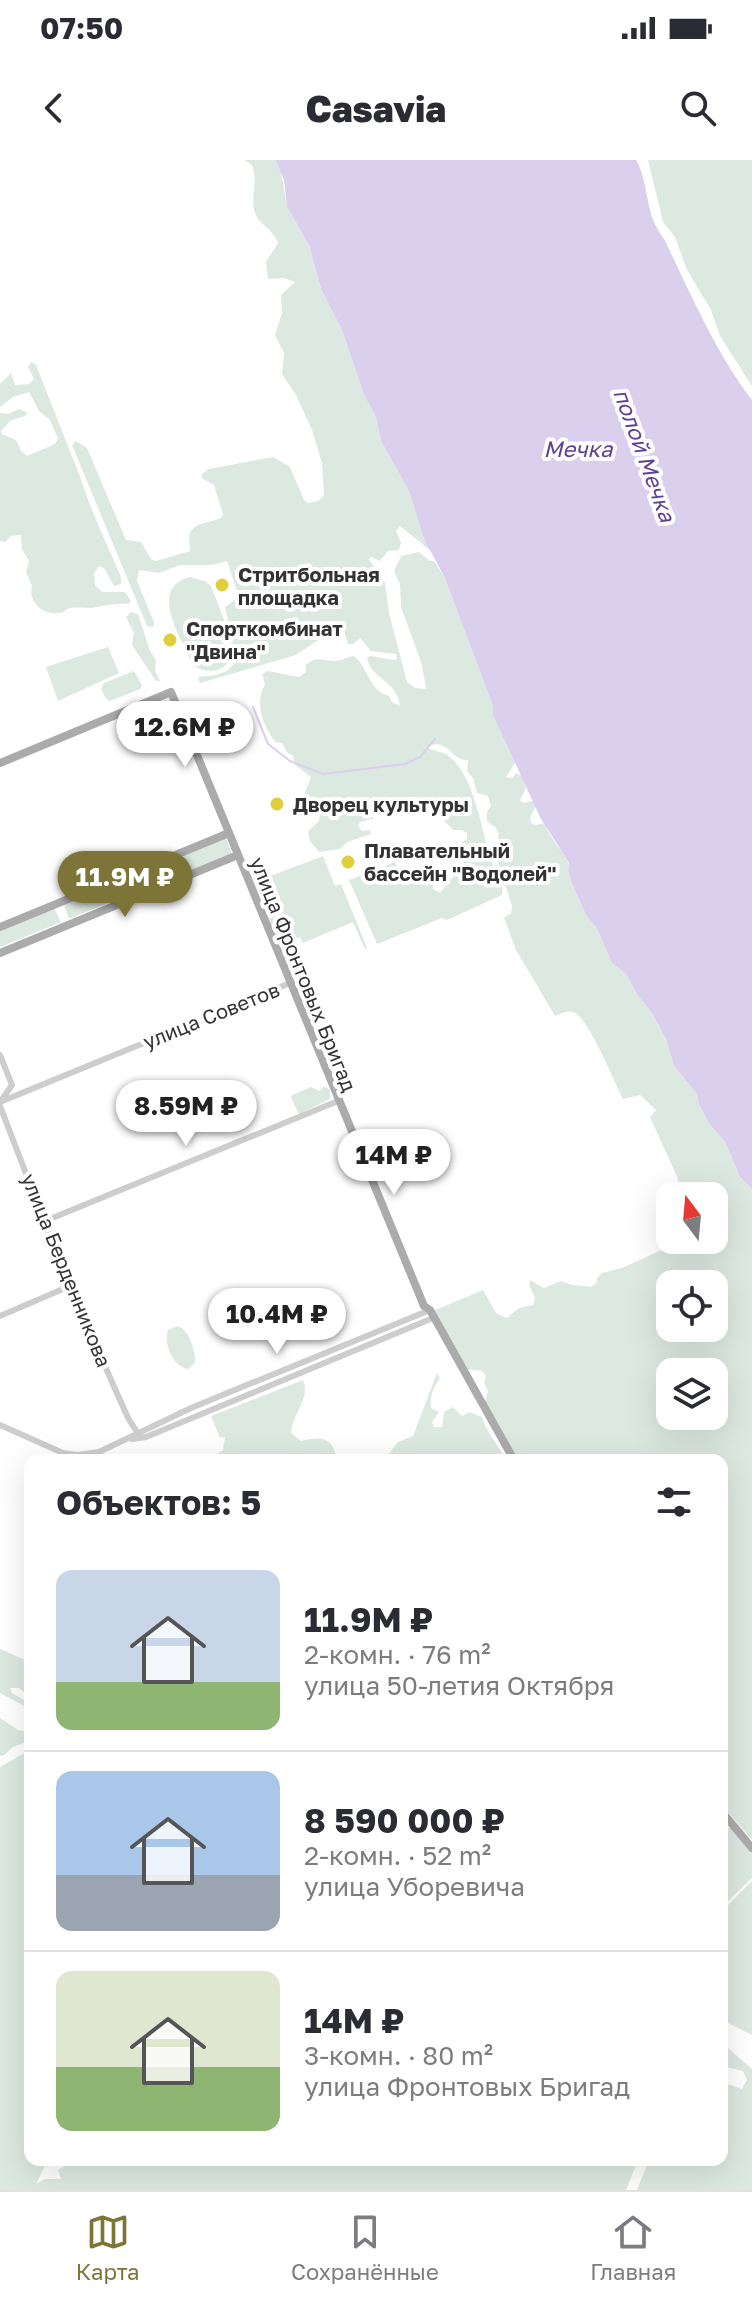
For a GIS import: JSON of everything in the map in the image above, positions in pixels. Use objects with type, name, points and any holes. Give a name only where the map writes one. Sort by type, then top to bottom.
[{"type":"main road","name":"улица Фронтовых Бригад","points":[[0,763],[171,692],[418,1293],[511,1454]]},
{"type":"main road","points":[[0,927],[229,833]]},
{"type":"main road","points":[[0,953],[238,855]]},
{"type":"main road","points":[[728,1820],[752,1848]]},
{"type":"street","name":"улица Советов","points":[[0,1103],[290,983]]},
{"type":"street","points":[[0,1055],[12,1085],[20,1093]]},
{"type":"street","points":[[0,1103],[12,1085]]},
{"type":"street","points":[[45,1221],[338,1101]]},
{"type":"street","name":"улица Берденникова","points":[[0,1103],[70,1286],[137,1432]]},
{"type":"street","points":[[0,1316],[70,1286]]},
{"type":"street","points":[[85,1454],[99,1452],[191,1408],[431,1314]]},
{"type":"street","points":[[128,1439],[146,1437],[431,1314]]},
{"type":"street","points":[[0,1425],[70,1454]]},
{"type":"shaded area","points":[[244,160],[276,160],[280,166],[287,207],[309,245],[321,289],[342,330],[364,395],[376,417],[381,441],[409,491],[424,539],[432,552],[400,526],[396,531],[401,543],[399,550],[388,551],[380,561],[369,559],[375,568],[376,579],[385,582],[389,613],[407,682],[415,688],[426,689],[422,665],[401,607],[400,584],[394,571],[401,556],[419,552],[434,561],[444,576],[493,713],[515,763],[506,777],[512,778],[516,773],[522,776],[526,788],[520,800],[523,803],[533,801],[536,806],[531,823],[545,823],[569,864],[572,884],[586,915],[597,927],[612,963],[626,974],[652,1013],[666,1039],[674,1066],[697,1094],[699,1105],[710,1125],[725,1142],[740,1177],[752,1189],[752,1840],[728,1812],[728,1454],[514,1454],[485,1402],[488,1391],[484,1383],[486,1376],[482,1371],[463,1369],[433,1311],[483,1290],[496,1313],[507,1318],[519,1308],[533,1305],[535,1298],[530,1280],[544,1288],[561,1281],[591,1287],[602,1273],[622,1268],[656,1252],[728,1254],[728,1182],[678,1182],[650,1117],[656,1110],[640,1095],[623,1099],[579,1016],[566,1012],[555,1016],[516,950],[504,918],[511,913],[512,906],[494,850],[499,835],[487,821],[491,806],[488,796],[477,793],[473,778],[467,771],[468,760],[457,757],[440,745],[426,747],[449,756],[466,778],[501,883],[502,895],[447,920],[442,918],[377,944],[349,880],[395,862],[403,880],[428,886],[423,874],[429,866],[435,875],[433,889],[440,893],[462,863],[479,856],[480,848],[473,847],[456,855],[453,848],[467,839],[467,833],[453,830],[434,810],[424,813],[412,802],[388,809],[377,803],[367,806],[366,809],[376,818],[360,822],[358,826],[362,831],[370,830],[371,834],[347,842],[340,849],[319,852],[310,841],[308,831],[319,821],[320,813],[316,807],[304,804],[302,800],[311,777],[295,765],[293,756],[282,743],[275,742],[261,714],[260,699],[265,684],[262,674],[268,671],[299,677],[306,672],[306,665],[315,660],[336,661],[354,656],[377,689],[400,706],[394,690],[373,671],[367,657],[394,660],[397,659],[396,654],[371,651],[360,638],[348,644],[342,624],[296,655],[200,683],[198,677],[225,671],[237,658],[225,607],[236,599],[237,591],[227,561],[212,565],[180,565],[159,573],[139,570],[137,581],[154,622],[153,627],[147,626],[72,445],[76,441],[87,448],[126,540],[141,542],[151,559],[156,561],[190,551],[189,538],[193,529],[221,518],[223,514],[214,485],[201,475],[208,469],[273,457],[290,467],[308,503],[318,501],[324,495],[322,463],[312,430],[296,395],[282,374],[284,353],[275,335],[282,313],[281,295],[295,282],[284,278],[268,279],[266,262],[278,243],[254,211],[252,165]]},
{"type":"shaded area","points":[[648,160],[752,160],[752,386],[720,336],[711,310],[687,270],[675,237],[663,222]]},
{"type":"shaded area","points":[[31,362],[36,365],[121,577],[121,584],[114,586],[104,568],[99,566],[94,573],[95,585],[102,592],[125,592],[131,601],[129,604],[47,612],[32,597],[32,586],[26,572],[29,561],[22,549],[21,535],[0,541],[0,413],[8,414],[19,409],[26,412],[27,415],[10,421],[1,431],[16,440],[27,456],[55,444],[58,439],[50,420],[39,411],[29,392],[13,397],[0,407],[0,384],[11,373],[15,385],[29,384],[34,379],[28,367]]},
{"type":"shaded area","points":[[190,577],[211,586],[235,648],[229,662],[213,671],[193,665],[171,615],[171,591],[177,583]]},
{"type":"shaded area","points":[[131,612],[138,614],[156,660],[155,671],[160,681],[156,681],[132,645],[134,633],[126,617]]},
{"type":"shaded area","points":[[108,647],[119,673],[58,701],[46,667]]},
{"type":"shaded area","points":[[134,671],[142,685],[140,689],[110,701],[106,699],[101,689],[104,683]]},
{"type":"shaded area","points":[[226,838],[232,854],[138,891],[132,877]]},
{"type":"shaded area","points":[[323,856],[335,886],[341,884],[367,948],[353,922],[303,943],[300,937],[290,941],[293,950],[288,954],[277,942],[257,881]]},
{"type":"shaded area","points":[[124,880],[130,894],[69,919],[64,905]]},
{"type":"shaded area","points":[[54,908],[61,922],[0,947],[0,930]]},
{"type":"shaded area","points":[[324,1086],[330,1090],[330,1099],[299,1114],[292,1095],[311,1087],[320,1091]]},
{"type":"shaded area","points":[[178,1326],[188,1336],[194,1353],[195,1363],[188,1369],[178,1364],[168,1348],[168,1330]]},
{"type":"shaded area","points":[[437,1373],[440,1378],[431,1400],[431,1408],[439,1412],[432,1422],[434,1427],[442,1427],[444,1412],[453,1407],[462,1416],[469,1412],[482,1417],[502,1454],[389,1454],[398,1442],[413,1436]]},
{"type":"shaded area","points":[[303,1380],[305,1394],[291,1433],[301,1441],[325,1440],[336,1454],[217,1454],[223,1450],[225,1437],[220,1438],[211,1416]]},
{"type":"shaded area","points":[[0,1649],[24,1659],[24,1692],[19,1688],[10,1688],[12,1693],[24,1700],[24,1706],[0,1693]]},
{"type":"shaded area","points":[[0,1718],[24,1731],[24,1742],[0,1756]]},
{"type":"shaded area","points":[[24,1753],[24,2166],[45,2166],[36,2184],[45,2179],[61,2179],[58,2170],[65,2166],[636,2166],[626,2190],[0,2190],[0,1767]]},
{"type":"shaded area","points":[[728,1828],[732,1828],[752,1851],[752,1878],[728,1901]]},
{"type":"shaded area","points":[[752,1881],[752,2035],[728,2023],[728,1905]]},
{"type":"shaded area","points":[[728,2048],[752,2069],[752,2190],[637,2190],[647,2166],[728,2166],[728,2084],[742,2089],[747,2080],[743,2071],[728,2067]]},
{"type":"water","name":"Мечка","points":[[276,160],[636,160],[656,226],[717,345],[752,400],[752,1189],[740,1177],[725,1142],[710,1125],[699,1105],[697,1094],[674,1066],[666,1039],[652,1013],[626,974],[612,963],[597,928],[586,915],[572,884],[569,863],[540,817],[493,715],[493,706],[444,576],[424,539],[409,491],[381,441],[376,417],[364,395],[342,330],[321,289],[309,245],[287,207],[284,180]]},
{"type":"waterway","points":[[253,707],[268,744],[290,761],[323,774],[405,764],[420,757],[435,739]]},
{"type":"place","name":"Стритбольная площадка","points":[[222,585]]},
{"type":"place","name":"Спорткомбинат \"Двина\"","points":[[170,640]]},
{"type":"place","name":"Дворец культуры","points":[[277,804]]},
{"type":"place","name":"Плавательный бассейн \"Водолей\"","points":[[348,862]]},
{"type":"water label","name":"полой Мечка","points":[[645,455]]}]
